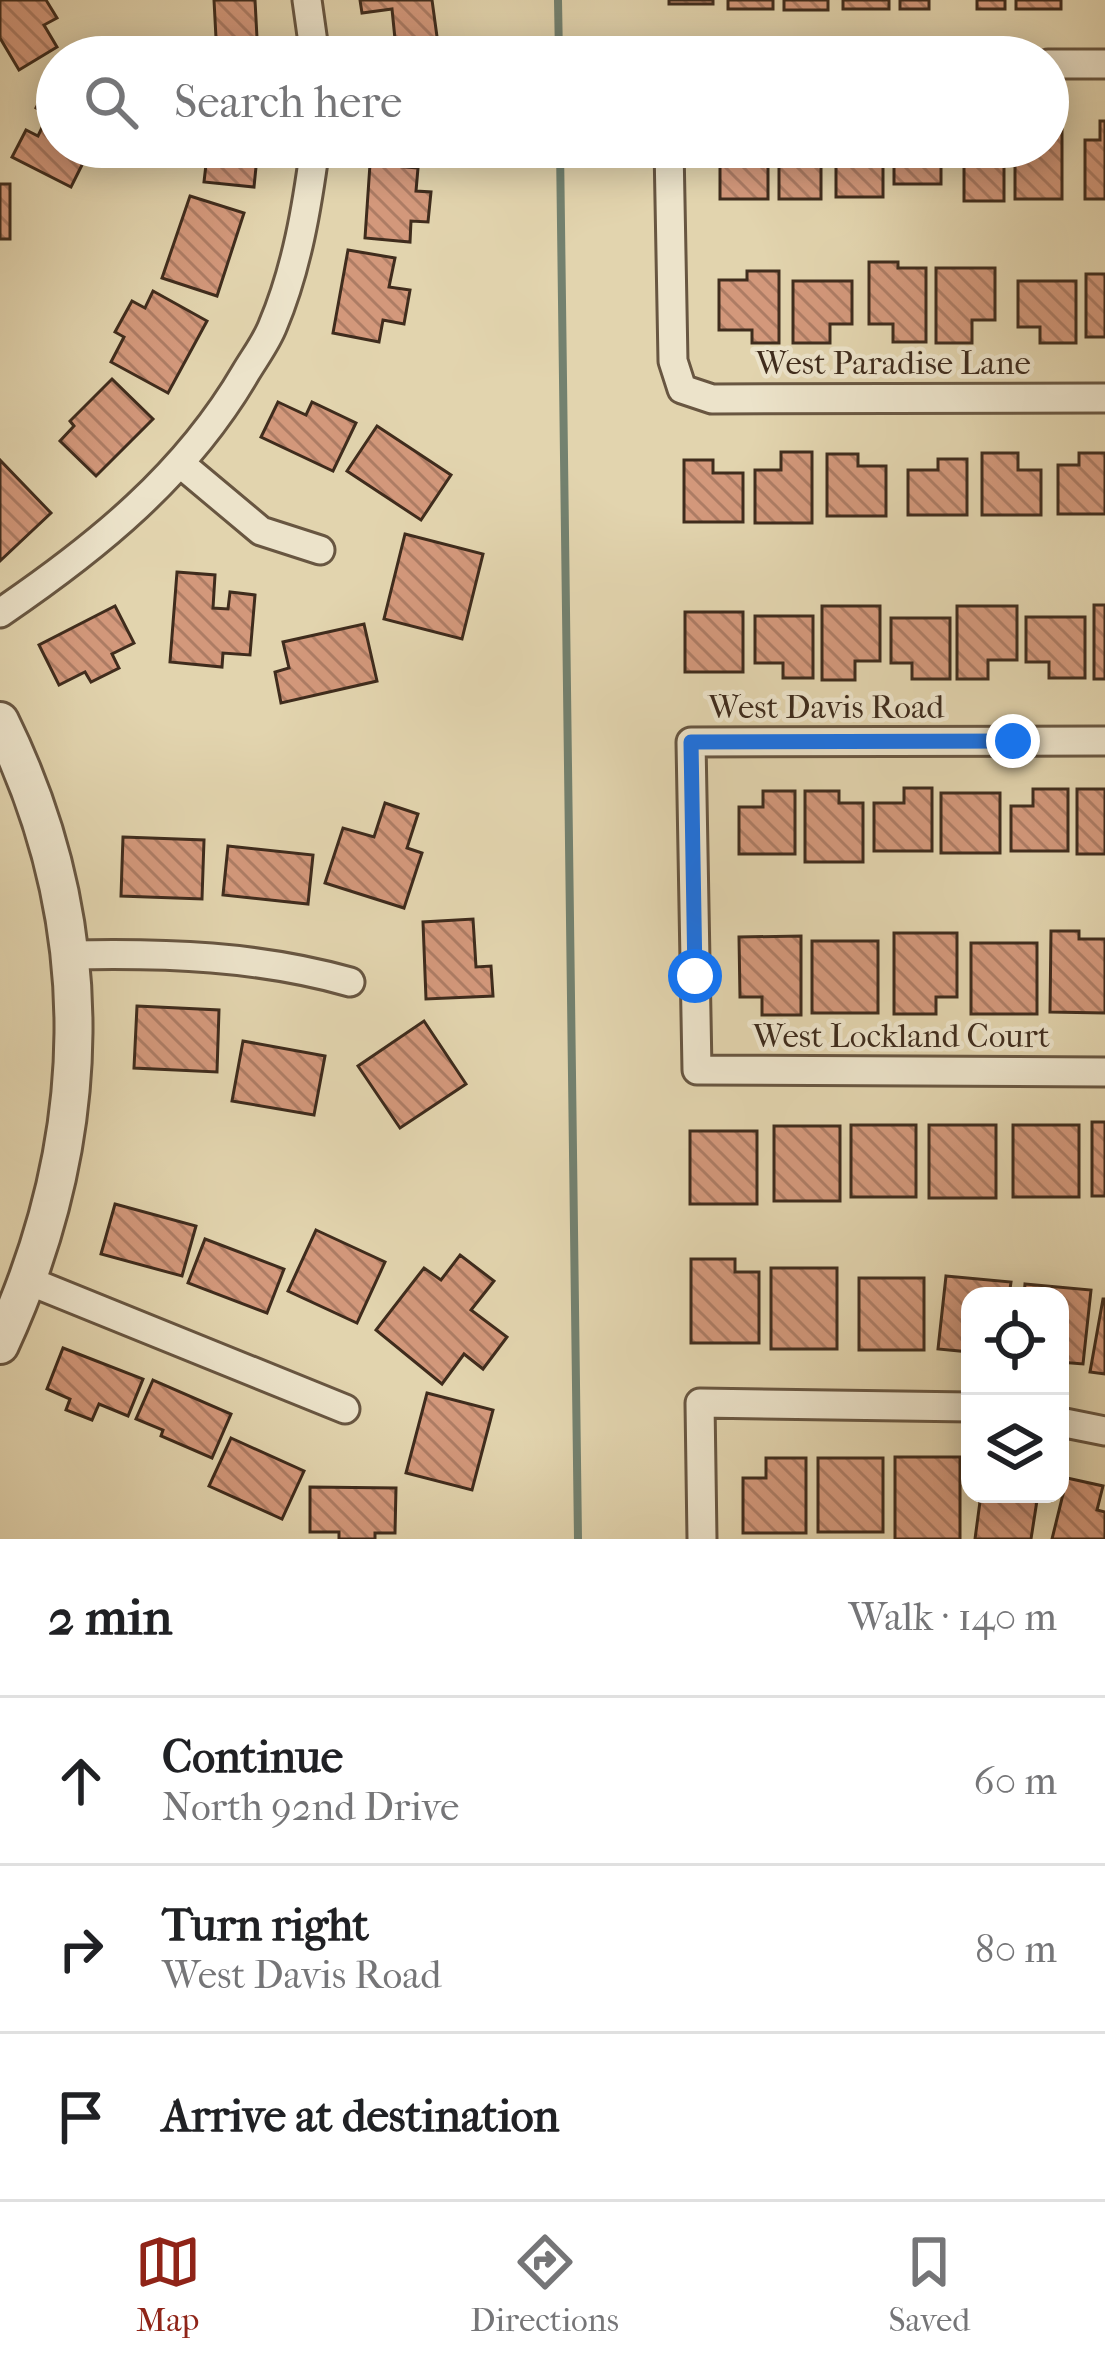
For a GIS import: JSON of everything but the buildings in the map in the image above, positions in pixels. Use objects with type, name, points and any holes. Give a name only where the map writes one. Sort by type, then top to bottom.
[{"type":"street","points":[[307,0],[312,36]]},
{"type":"street","points":[[1069,64],[1105,64]]},
{"type":"street","points":[[0,613],[68,567],[127,517],[181,464],[234,392],[273,327],[305,224],[312,168]]},
{"type":"street","name":"West Paradise Lane","points":[[669,168],[673,361],[682,389],[712,398],[1105,398]]},
{"type":"street","points":[[181,464],[261,531],[320,550]]},
{"type":"street","points":[[0,721],[46,833],[71,956],[75,1033],[69,1124],[55,1199],[29,1281],[0,1345]]},
{"type":"street","name":"West Davis Road","points":[[697,1070],[691,742],[1105,741]]},
{"type":"street","points":[[71,956],[170,953],[293,966],[350,982]]},
{"type":"street","name":"West Lockland Court","points":[[697,1070],[1105,1072]]},
{"type":"street","points":[[29,1281],[345,1409]]},
{"type":"street","points":[[702,1539],[700,1403],[961,1407]]},
{"type":"street","points":[[1069,1424],[1105,1431]]},
{"type":"waterway","points":[[558,0],[559,36]]},
{"type":"waterway","points":[[560,168],[578,1539]]},
{"type":"route","points":[[695,976],[691,742],[1013,741]]}]
